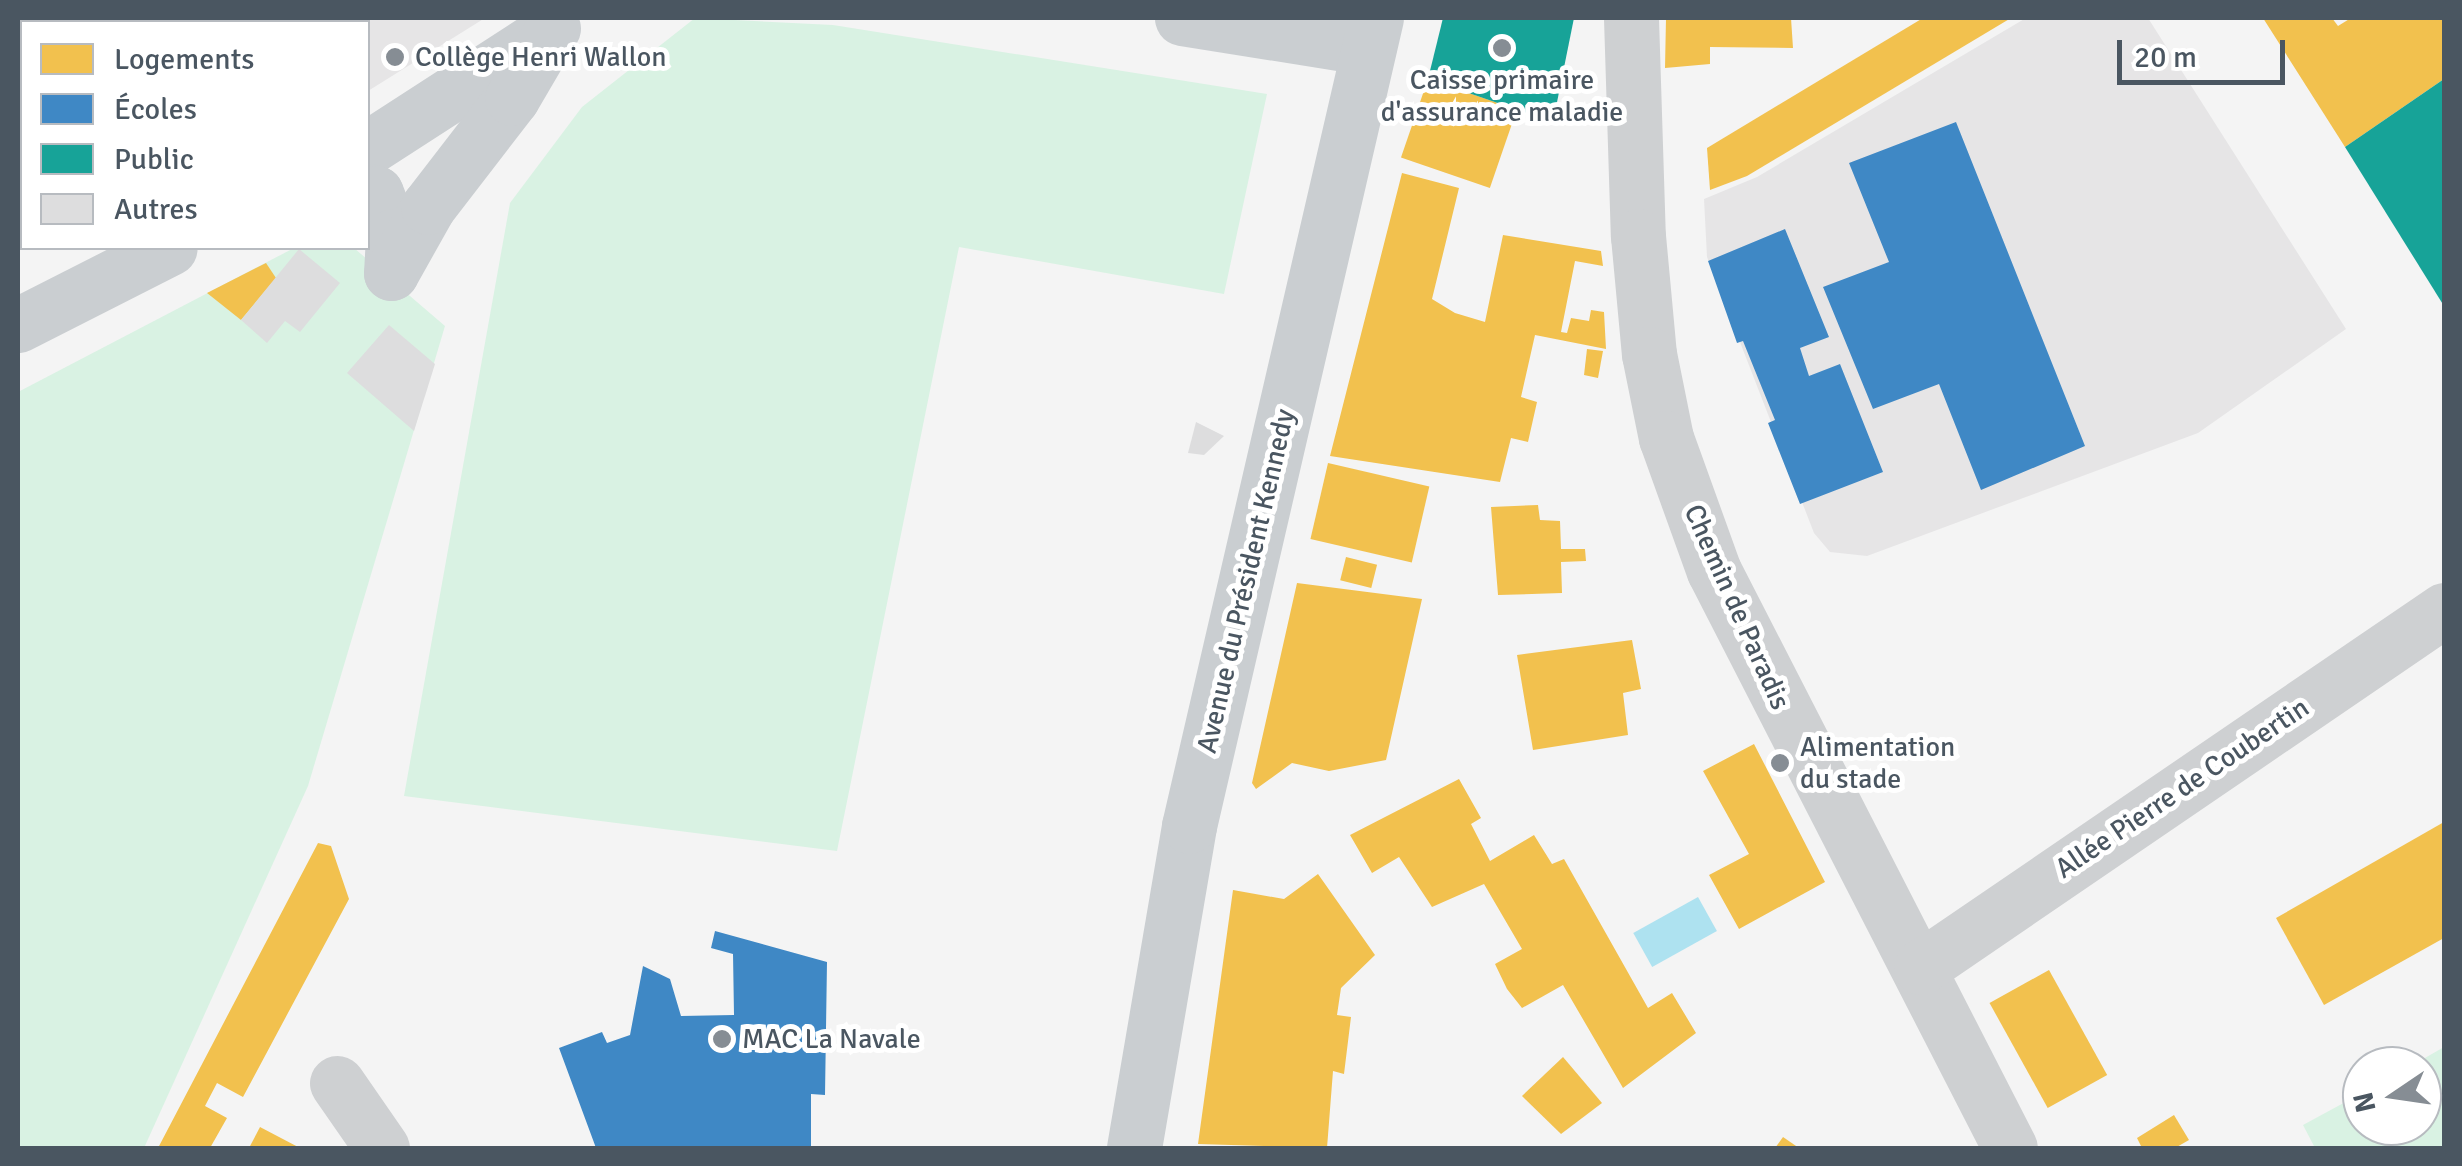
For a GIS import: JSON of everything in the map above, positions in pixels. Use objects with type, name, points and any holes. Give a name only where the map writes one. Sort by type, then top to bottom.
[{"type":"main road","points":[[1182,18],[1372,33]]},
{"type":"main road","points":[[370,147],[561,23]]},
{"type":"main road","points":[[370,192],[376,193],[393,236],[391,273],[428,207],[512,98],[561,23]]},
{"type":"main road","name":"Avenue du Président Kennedy","points":[[1134,1148],[1189,826],[1372,33]]},
{"type":"main road","points":[[18,325],[166,250]]},
{"type":"street","name":"Chemin de Paradis","points":[[1631,18],[1638,236],[1649,354],[1666,438],[1723,589],[2010,1148]]},
{"type":"street","name":"Allée Pierre de Coubertin","points":[[1920,967],[2444,610]]},
{"type":"street","points":[[336,1084],[382,1148]]},
{"type":"shaded area","name":"Collège Henri Wallon","points":[[159,18],[485,18],[370,90],[370,20]]},
{"type":"shaded area","points":[[2026,18],[2148,18],[2346,329],[2198,433],[1867,556],[1830,552],[1814,533],[1707,257],[1704,199],[1757,177]]},
{"type":"green space","points":[[695,18],[833,25],[1267,94],[1224,294],[959,247],[837,851],[404,796],[510,203],[582,107]]},
{"type":"green space","points":[[290,250],[356,250],[445,326],[308,786],[144,1148],[18,1148],[18,392]]},
{"type":"green space","points":[[2442,1048],[2444,1148],[2315,1148],[2303,1125],[2342,1104],[2342,1146],[2442,1146]]},
{"type":"water","points":[[1698,897],[1717,931],[1652,967],[1633,933]]},
{"type":"building: Logements","points":[[1666,18],[1791,18],[1793,48],[1710,47],[1710,64],[1665,68]]},
{"type":"building: Logements","points":[[1923,18],[2011,18],[1747,176],[1710,190],[1707,148]]},
{"type":"building: Logements","points":[[2263,18],[2332,18],[2338,26],[2351,18],[2444,18],[2444,79],[2345,147]]},
{"type":"building: Logements","points":[[1428,79],[1517,110],[1490,188],[1401,157]]},
{"type":"building: Logements","points":[[20,128],[20,214],[18,209]]},
{"type":"building: Logements","points":[[1402,173],[1459,188],[1432,299],[1455,313],[1485,322],[1503,235],[1601,251],[1603,266],[1575,261],[1561,332],[1567,333],[1571,318],[1589,321],[1591,310],[1604,312],[1606,349],[1535,335],[1521,397],[1537,402],[1528,442],[1511,438],[1500,482],[1330,456]]},
{"type":"building: Logements","points":[[266,263],[276,278],[241,320],[207,293]]},
{"type":"building: Logements","points":[[1587,349],[1603,351],[1598,378],[1584,375]]},
{"type":"building: Logements","points":[[1328,463],[1429,486],[1412,562],[1310,539]]},
{"type":"building: Logements","points":[[1538,505],[1540,520],[1560,521],[1561,549],[1585,549],[1586,561],[1561,562],[1562,593],[1498,595],[1491,507]]},
{"type":"building: Logements","points":[[1346,557],[1377,565],[1371,588],[1340,580]]},
{"type":"building: Logements","points":[[1297,583],[1422,599],[1386,760],[1329,771],[1292,763],[1256,789],[1252,783]]},
{"type":"building: Logements","points":[[1632,640],[1641,689],[1623,693],[1628,735],[1533,750],[1517,655]]},
{"type":"building: Logements","points":[[1754,744],[1825,882],[1739,929],[1709,875],[1749,854],[1703,771]]},
{"type":"building: Logements","points":[[1459,779],[1481,818],[1471,824],[1490,861],[1534,835],[1552,864],[1564,859],[1648,1008],[1672,993],[1696,1033],[1623,1088],[1563,985],[1522,1008],[1507,989],[1495,964],[1522,949],[1484,884],[1432,907],[1399,857],[1372,873],[1350,835]]},
{"type":"building: Logements","points":[[2444,822],[2444,938],[2324,1005],[2276,918]]},
{"type":"building: Logements","points":[[318,843],[331,846],[349,899],[243,1097],[217,1083],[205,1106],[227,1118],[210,1148],[158,1148]]},
{"type":"building: Logements","points":[[1318,874],[1375,955],[1341,988],[1337,1015],[1351,1017],[1344,1074],[1333,1071],[1327,1148],[1198,1144],[1233,890],[1284,899]]},
{"type":"building: Logements","points":[[2049,970],[2107,1075],[2048,1108],[1990,1003]]},
{"type":"building: Logements","points":[[1563,1057],[1602,1103],[1561,1134],[1522,1096]]},
{"type":"building: Logements","points":[[2174,1115],[2189,1140],[2175,1148],[2142,1148],[2137,1138]]},
{"type":"building: Logements","points":[[260,1127],[300,1148],[249,1148]]},
{"type":"building: Logements","points":[[1783,1137],[1799,1148],[1775,1148]]},
{"type":"building: Écoles","points":[[1956,122],[2085,446],[1981,490],[1939,384],[1873,409],[1823,287],[1889,262],[1849,163]]},
{"type":"building: Écoles","points":[[1785,229],[1829,337],[1800,348],[1809,376],[1840,364],[1883,472],[1800,504],[1768,423],[1775,420],[1743,341],[1737,343],[1708,261]]},
{"type":"building: Écoles","name":"MAC La Navale","points":[[715,931],[827,962],[825,1095],[811,1094],[811,1148],[596,1148],[559,1048],[602,1032],[607,1043],[630,1035],[643,966],[670,979],[681,1016],[734,1015],[733,954],[711,948]]},
{"type":"building: Public","name":"Caisse primaire d'assurance maladie","points":[[1443,18],[1574,18],[1553,122],[1428,79]]},
{"type":"building: Public","points":[[2444,79],[2444,306],[2345,147]]},
{"type":"building: Autres","points":[[298,250],[340,283],[300,332],[285,321],[267,343],[241,320]]},
{"type":"building: Autres","points":[[389,325],[435,364],[414,431],[347,373]]},
{"type":"building: Autres","points":[[1196,422],[1224,436],[1204,455],[1188,453]]},
{"type":"place","name":"Caisse primaire d'assurance maladie","points":[[1502,48]]},
{"type":"place","name":"Collège Henri Wallon","points":[[395,57]]},
{"type":"place","name":"Alimentation du stade","points":[[1780,763]]},
{"type":"place","name":"MAC La Navale","points":[[722,1039]]}]
